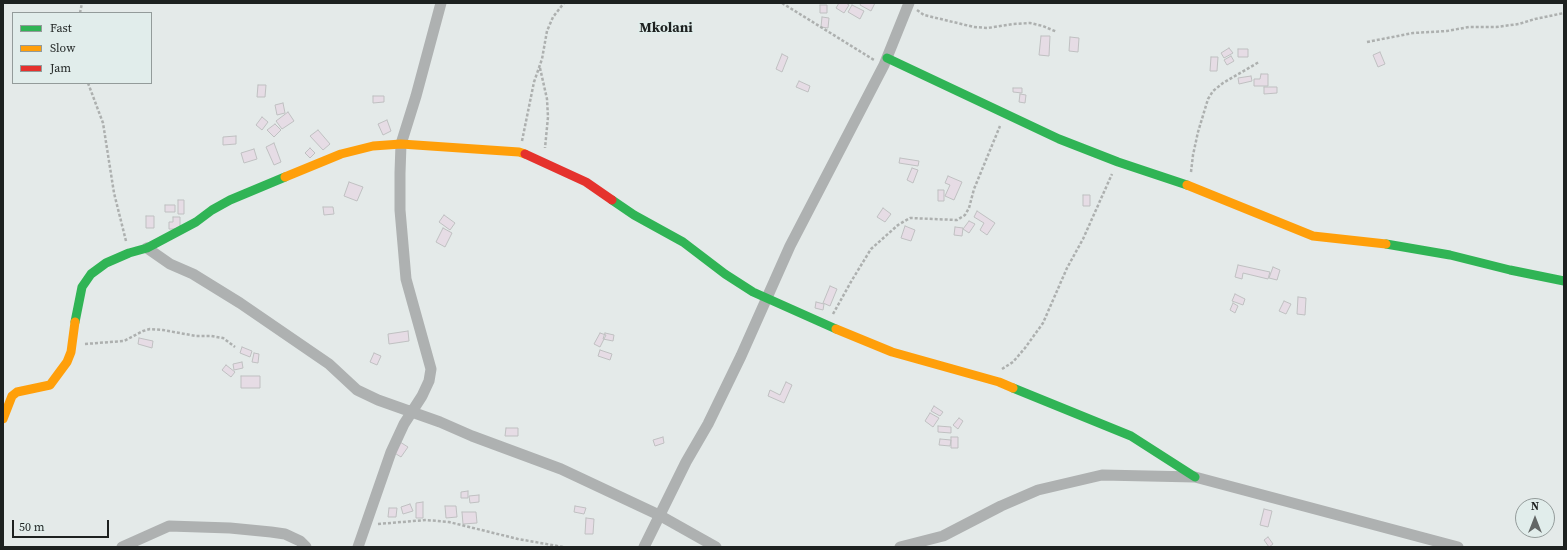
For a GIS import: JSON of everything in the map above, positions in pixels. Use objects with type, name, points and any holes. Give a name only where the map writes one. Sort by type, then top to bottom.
[{"type":"street","points":[[358,547],[391,452],[411,411],[422,396],[429,381],[431,369],[406,279],[400,210],[401,144],[416,96],[441,3]]},
{"type":"street","points":[[644,547],[686,462],[708,424],[790,246],[885,62],[909,4]]},
{"type":"street","points":[[885,62],[1059,139],[1118,162],[1190,186],[1313,236],[1374,242],[1450,255],[1510,270],[1564,281]]},
{"type":"street","points":[[3,419],[12,396],[17,392],[50,385],[67,362],[73,345],[75,321],[82,288],[90,274],[106,263],[129,253],[147,248],[196,222],[212,210],[230,200],[319,162],[341,154],[373,146],[401,144],[519,152],[544,162],[586,182],[634,215],[683,242],[725,274],[753,292],[796,312],[828,324],[892,352],[998,382],[1132,436],[1195,477]]},
{"type":"street","points":[[147,248],[170,264],[193,274],[240,303],[329,364],[358,390],[378,400],[411,411],[472,436],[561,469],[659,515],[716,547]]},
{"type":"street","points":[[900,547],[943,536],[1001,506],[1038,490],[1102,475],[1195,477],[1458,547]]},
{"type":"street","points":[[122,547],[168,526],[230,528],[285,534],[300,541],[306,547]]},
{"type":"path","points":[[519,152],[534,82],[540,67],[547,31],[554,17],[564,3]]},
{"type":"path","points":[[782,3],[885,62]]},
{"type":"path","points":[[909,4],[924,15],[974,27],[988,28],[1030,23],[1043,26],[1057,32]]},
{"type":"path","points":[[1367,42],[1413,33],[1447,31],[1469,27],[1496,27],[1519,24],[1564,13]]},
{"type":"path","points":[[1190,186],[1193,155],[1208,99],[1213,91],[1223,83],[1259,62]]},
{"type":"path","points":[[540,67],[545,85],[548,117],[544,162]]},
{"type":"path","points":[[88,84],[104,123],[114,193],[129,253]]},
{"type":"path","points":[[828,324],[871,249],[888,232],[910,218],[957,220],[965,216],[969,208],[974,189],[1004,114]]},
{"type":"path","points":[[986,378],[1013,362],[1026,348],[1043,323],[1118,162]]},
{"type":"path","points":[[73,345],[124,341],[150,329],[196,336],[223,338],[235,347]]},
{"type":"path","points":[[366,526],[426,520],[449,522],[518,539],[563,547]]},
{"type":"building","points":[[839,3],[846,3],[849,5],[844,13],[836,8]]},
{"type":"building","points":[[861,3],[875,3],[871,11],[860,5]]},
{"type":"building","points":[[820,5],[827,5],[827,13],[820,13]]},
{"type":"building","points":[[852,5],[864,11],[860,19],[848,12]]},
{"type":"building","points":[[822,17],[829,18],[828,28],[821,27]]},
{"type":"building","points":[[1041,36],[1050,36],[1049,56],[1039,55]]},
{"type":"building","points":[[1070,37],[1079,38],[1078,52],[1069,51]]},
{"type":"building","points":[[1229,48],[1233,53],[1224,58],[1221,53]]},
{"type":"building","points":[[1238,49],[1248,49],[1248,57],[1238,57]]},
{"type":"building","points":[[1380,52],[1385,64],[1378,67],[1373,55]]},
{"type":"building","points":[[782,54],[788,57],[782,72],[776,69]]},
{"type":"building","points":[[1231,56],[1234,61],[1227,65],[1224,60]]},
{"type":"building","points":[[1211,57],[1218,57],[1217,71],[1210,71]]},
{"type":"building","points":[[1261,74],[1268,74],[1268,86],[1254,86],[1254,79],[1260,79]]},
{"type":"building","points":[[1251,76],[1252,81],[1239,84],[1238,78]]},
{"type":"building","points":[[799,81],[810,86],[808,92],[796,87]]},
{"type":"building","points":[[258,85],[266,85],[265,97],[257,97]]},
{"type":"building","points":[[1264,87],[1277,87],[1277,93],[1264,94]]},
{"type":"building","points":[[1013,88],[1022,88],[1022,93],[1013,92]]},
{"type":"building","points":[[1020,94],[1026,95],[1025,103],[1019,102]]},
{"type":"building","points":[[373,96],[384,96],[384,102],[373,103]]},
{"type":"building","points":[[283,103],[285,113],[277,115],[275,105]]},
{"type":"building","points":[[288,112],[294,121],[282,129],[276,121]]},
{"type":"building","points":[[262,117],[268,122],[262,130],[256,125]]},
{"type":"building","points":[[387,120],[391,131],[383,135],[378,124]]},
{"type":"building","points":[[275,124],[281,130],[274,137],[267,130]]},
{"type":"building","points":[[318,130],[330,144],[323,150],[310,136]]},
{"type":"building","points":[[236,136],[236,144],[223,145],[223,137]]},
{"type":"building","points":[[274,143],[281,162],[274,165],[266,147]]},
{"type":"building","points":[[310,148],[315,153],[310,158],[305,153]]},
{"type":"building","points":[[254,149],[257,159],[244,163],[241,153]]},
{"type":"building","points":[[900,158],[919,161],[918,166],[899,163]]},
{"type":"building","points":[[912,168],[918,170],[913,183],[907,180]]},
{"type":"building","points":[[948,176],[962,182],[954,200],[945,196],[950,185],[945,183]]},
{"type":"building","points":[[349,182],[363,187],[357,201],[344,196]]},
{"type":"building","points":[[938,190],[944,190],[944,201],[938,201]]},
{"type":"building","points":[[1083,195],[1090,195],[1090,206],[1083,206]]},
{"type":"building","points":[[178,200],[184,200],[184,214],[178,214]]},
{"type":"building","points":[[165,205],[175,205],[175,212],[165,212]]},
{"type":"building","points":[[323,207],[333,207],[334,214],[324,215]]},
{"type":"building","points":[[883,208],[891,214],[885,222],[877,217]]},
{"type":"building","points":[[977,211],[995,223],[987,235],[980,230],[984,223],[974,217]]},
{"type":"building","points":[[444,215],[455,223],[450,230],[439,222]]},
{"type":"building","points":[[146,216],[154,216],[154,228],[146,228]]},
{"type":"building","points":[[173,217],[180,217],[180,229],[169,229],[169,222],[173,222]]},
{"type":"building","points":[[969,221],[975,224],[969,233],[963,229]]},
{"type":"building","points":[[905,226],[915,230],[911,241],[901,238]]},
{"type":"building","points":[[955,227],[963,228],[962,236],[954,235]]},
{"type":"building","points":[[443,228],[452,233],[445,247],[436,242]]},
{"type":"building","points":[[1238,265],[1270,272],[1268,279],[1243,273],[1242,279],[1235,277]]},
{"type":"building","points":[[1273,267],[1280,270],[1277,280],[1269,278]]},
{"type":"building","points":[[830,286],[837,289],[830,306],[823,303]]},
{"type":"building","points":[[1235,294],[1245,299],[1243,305],[1232,301]]},
{"type":"building","points":[[1298,297],[1306,298],[1305,315],[1297,314]]},
{"type":"building","points":[[1284,301],[1291,304],[1286,314],[1279,311]]},
{"type":"building","points":[[816,302],[824,304],[823,310],[815,308]]},
{"type":"building","points":[[1233,303],[1238,306],[1235,313],[1230,310]]},
{"type":"building","points":[[408,331],[409,341],[389,344],[388,334]]},
{"type":"building","points":[[600,333],[606,335],[600,347],[594,344]]},
{"type":"building","points":[[605,333],[614,335],[613,341],[603,339]]},
{"type":"building","points":[[139,338],[153,341],[152,348],[138,344]]},
{"type":"building","points":[[242,347],[252,351],[250,357],[240,353]]},
{"type":"building","points":[[600,350],[612,354],[610,360],[598,356]]},
{"type":"building","points":[[254,353],[259,354],[258,363],[252,362]]},
{"type":"building","points":[[374,353],[381,356],[377,365],[370,362]]},
{"type":"building","points":[[242,362],[243,368],[234,370],[233,364]]},
{"type":"building","points":[[226,365],[235,372],[231,377],[222,370]]},
{"type":"building","points":[[241,376],[260,376],[260,388],[241,388]]},
{"type":"building","points":[[786,382],[792,385],[784,403],[768,396],[770,390],[780,395]]},
{"type":"building","points":[[934,406],[943,412],[940,416],[931,411]]},
{"type":"building","points":[[930,413],[939,418],[933,427],[925,421]]},
{"type":"building","points":[[959,418],[963,421],[958,429],[953,425]]},
{"type":"building","points":[[938,426],[951,427],[951,433],[938,432]]},
{"type":"building","points":[[506,428],[518,428],[518,436],[505,436]]},
{"type":"building","points":[[663,437],[664,443],[655,446],[653,440]]},
{"type":"building","points":[[951,437],[958,437],[958,448],[951,448]]},
{"type":"building","points":[[940,439],[951,440],[950,446],[939,445]]},
{"type":"building","points":[[400,442],[408,447],[401,457],[393,452]]},
{"type":"building","points":[[468,491],[468,498],[461,498],[461,492]]},
{"type":"building","points":[[479,495],[479,502],[470,503],[469,496]]},
{"type":"building","points":[[423,502],[423,518],[416,518],[416,503]]},
{"type":"building","points":[[410,504],[413,511],[403,514],[401,507]]},
{"type":"building","points":[[445,506],[456,506],[457,517],[446,518]]},
{"type":"building","points":[[575,506],[586,508],[584,514],[574,512]]},
{"type":"building","points":[[389,508],[397,508],[396,517],[388,517]]},
{"type":"building","points":[[1264,509],[1272,511],[1268,527],[1260,525]]},
{"type":"building","points":[[462,512],[476,512],[477,523],[463,524]]},
{"type":"building","points":[[586,518],[594,519],[593,534],[585,534]]},
{"type":"building","points":[[1268,537],[1273,544],[1269,547],[1264,540]]},
{"type":"traffic: fast","points":[[887,58],[1059,139],[1118,162],[1187,185]]},
{"type":"traffic: fast","points":[[75,322],[82,287],[91,274],[106,263],[129,253],[147,248],[196,222],[212,210],[230,200],[285,177]]},
{"type":"traffic: fast","points":[[612,200],[634,215],[683,242],[725,274],[753,292],[836,329]]},
{"type":"traffic: fast","points":[[1386,244],[1450,255],[1510,270],[1564,281]]},
{"type":"traffic: fast","points":[[1013,388],[1131,436],[1195,477]]},
{"type":"traffic: slow","points":[[285,177],[341,154],[373,146],[401,144],[519,152],[525,154]]},
{"type":"traffic: slow","points":[[1187,185],[1313,236],[1386,244]]},
{"type":"traffic: slow","points":[[3,419],[12,396],[17,392],[50,385],[67,362],[71,352],[75,322]]},
{"type":"traffic: slow","points":[[836,329],[892,352],[999,382],[1013,388]]},
{"type":"traffic: jam","points":[[525,154],[586,182],[612,200]]},
{"type":"district","name":"Mkolani","points":[[666,28]]}]
